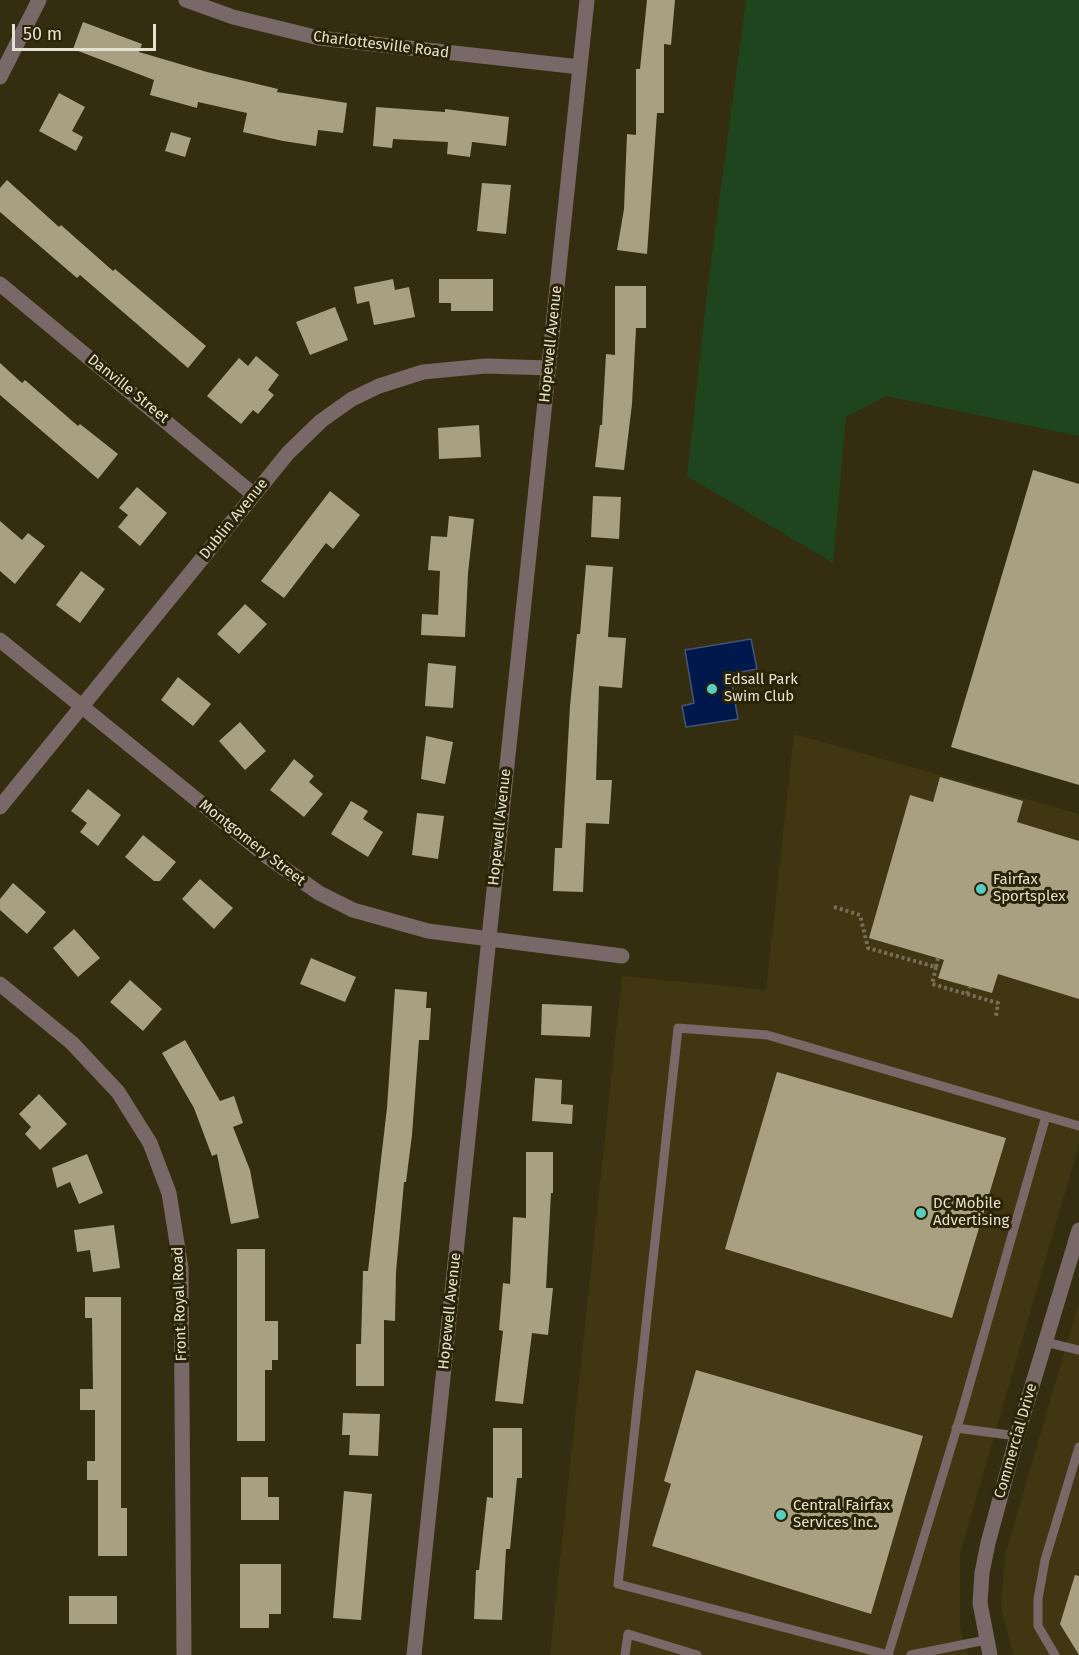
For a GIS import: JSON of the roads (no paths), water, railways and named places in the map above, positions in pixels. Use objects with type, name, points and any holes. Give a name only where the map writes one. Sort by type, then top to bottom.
[{"type":"street","points":[[0,76],[39,0]]},
{"type":"street","name":"Charlottesville Road","points":[[186,0],[242,20],[319,38],[580,67]]},
{"type":"street","name":"Hopewell Avenue","points":[[414,1655],[587,0]]},
{"type":"street","name":"Danville Street","points":[[0,284],[254,495]]},
{"type":"street","name":"Dublin Avenue","points":[[0,807],[288,453],[321,422],[352,399],[379,386],[423,372],[450,368],[549,368]]},
{"type":"street","name":"Montgomery Street","points":[[0,640],[265,855],[319,893],[353,910],[392,923],[489,940],[622,956]]},
{"type":"street","name":"Front Royal Road","points":[[0,984],[72,1043],[118,1092],[150,1143],[169,1193],[181,1268],[184,1655]]},
{"type":"street","name":"Commercial Drive","points":[[988,1647],[981,1603],[982,1573],[1017,1436],[1079,1230]]},
{"type":"lane","points":[[1046,1116],[962,1411],[889,1655],[618,1584],[678,1028],[767,1035],[1046,1116],[1079,1126]]},
{"type":"lane","points":[[1045,1342],[1079,1350]]},
{"type":"lane","points":[[956,1428],[1017,1436]]},
{"type":"lane","points":[[1055,1655],[1038,1626],[1038,1599],[1045,1560],[1079,1447]]},
{"type":"lane","points":[[626,1655],[628,1635],[697,1655]]},
{"type":"lane","points":[[911,1655],[988,1647]]},
{"type":"water","name":"Edsall Park Swim Club","points":[[751,639],[757,669],[730,674],[738,719],[686,727],[682,706],[694,703],[685,650]]},
{"type":"place","name":"Edsall Park Swim Club","points":[[712,689]]},
{"type":"place","name":"Fairfax Sportsplex","points":[[981,889]]},
{"type":"place","name":"DC Mobile Advertising","points":[[921,1213]]},
{"type":"place","name":"Central Fairfax Services Inc.","points":[[781,1515]]}]
